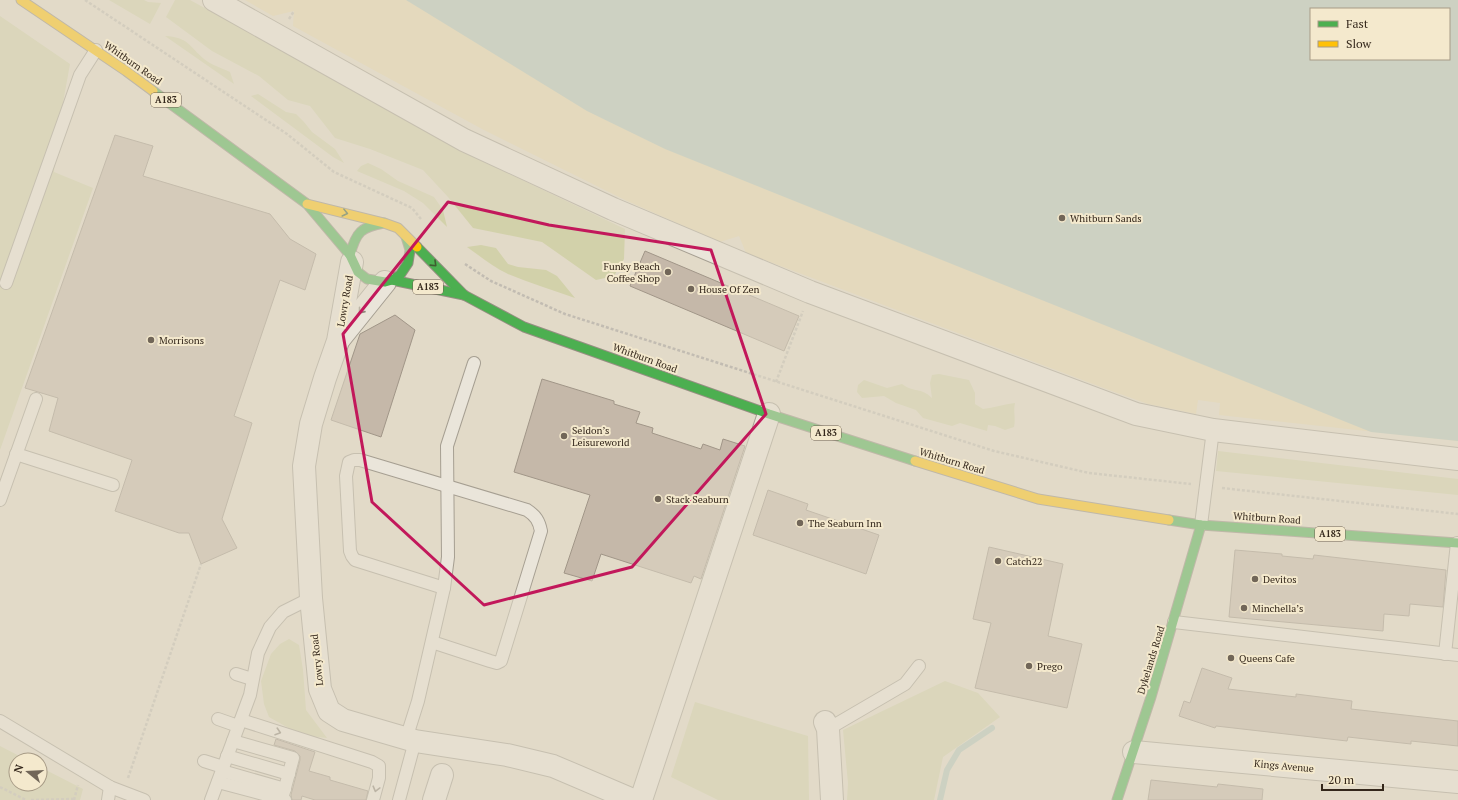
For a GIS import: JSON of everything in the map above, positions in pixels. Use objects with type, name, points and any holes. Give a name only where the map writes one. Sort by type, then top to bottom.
[{"type":"main road","name":"Whitburn Road","points":[[21,0],[126,71],[307,204]]},
{"type":"main road","name":"A183","points":[[307,204],[384,223],[398,228],[464,295]]},
{"type":"main road","name":"A183","points":[[307,204],[351,258],[358,272],[367,279],[388,281],[464,295]]},
{"type":"main road","points":[[351,258],[354,237],[366,226],[384,223]]},
{"type":"main road","name":"A183","points":[[388,281],[400,275],[408,263],[410,250],[406,237]]},
{"type":"main road","name":"Whitburn Road","points":[[464,295],[524,326],[769,414],[891,454],[1038,499],[1202,525],[1457,543]]},
{"type":"main road","name":"Dykelands Road","points":[[1117,800],[1134,752],[1202,525]]},
{"type":"street","points":[[214,0],[464,140],[613,209],[810,292],[1136,414],[1213,430],[1458,459]]},
{"type":"street","name":"Lowry Road","points":[[351,258],[338,340],[324,378],[311,424],[304,466],[311,598],[320,689],[329,711],[342,720],[411,740],[507,755],[553,766],[607,795],[633,800]]},
{"type":"street","name":"Lowry Road","points":[[338,340],[388,281]]},
{"type":"street","points":[[641,800],[769,414]]},
{"type":"street","points":[[827,726],[832,800]]},
{"type":"street","name":"Kings Avenue","points":[[1134,752],[1458,782]]},
{"type":"street","points":[[434,800],[442,774]]},
{"type":"lane","points":[[6,283],[80,75],[96,50]]},
{"type":"lane","points":[[399,800],[418,702],[444,588],[448,558],[447,446],[474,363]]},
{"type":"lane","points":[[0,500],[36,400]]},
{"type":"lane","points":[[1202,525],[1205,486],[1213,430]]},
{"type":"lane","points":[[16,454],[112,485]]},
{"type":"lane","points":[[432,642],[490,661],[497,663],[501,662],[540,531],[539,522],[535,516],[527,510],[360,460],[349,462],[346,470],[350,551],[355,560],[444,588]]},
{"type":"lane","points":[[1445,654],[1457,543]]},
{"type":"lane","points":[[212,800],[250,695],[258,653],[270,627],[283,612],[311,598]]},
{"type":"lane","points":[[1174,622],[1458,655]]},
{"type":"lane","points":[[827,726],[905,684],[919,666]]},
{"type":"lane","points":[[236,674],[252,679]]},
{"type":"lane","points":[[218,719],[239,723],[372,762],[379,766],[379,778],[373,800]]},
{"type":"lane","points":[[0,721],[110,787],[144,800]]},
{"type":"lane","points":[[204,761],[284,796],[293,758],[233,741]]},
{"type":"lane","points":[[223,769],[289,774]]},
{"type":"lane","points":[[108,800],[110,787]]},
{"type":"path","points":[[85,0],[287,134],[334,172],[412,208],[422,220]]},
{"type":"path","points":[[460,260],[491,282],[565,314],[994,451],[1089,473],[1458,514]]},
{"type":"path","points":[[776,382],[810,292]]},
{"type":"path","points":[[126,793],[126,782],[132,769],[201,564]]},
{"type":"path","points":[[0,787],[26,800]]},
{"type":"path","points":[[31,800],[74,799]]},
{"type":"highlighted area","points":[[448,202],[549,225],[711,250],[766,414],[632,567],[484,605],[372,502],[343,334]]},
{"type":"green space","points":[[109,0],[144,0],[148,2],[161,3],[150,24]]},
{"type":"green space","points":[[175,0],[190,0],[472,156],[625,229],[624,259],[614,276],[596,280],[542,242],[473,228],[448,197],[423,170],[370,149],[335,138],[310,106],[288,100],[259,76],[212,51],[166,17]]},
{"type":"green space","points":[[0,16],[70,64],[56,141],[54,172],[93,188],[0,450]]},
{"type":"green space","points":[[165,36],[183,40],[207,61],[230,72],[234,84]]},
{"type":"green space","points":[[258,94],[286,112],[296,114],[312,132],[335,149],[344,163],[333,157],[251,96]]},
{"type":"green space","points":[[368,163],[381,169],[398,181],[434,197],[443,210],[447,227],[423,203],[404,191],[357,171],[361,166]]},
{"type":"green space","points":[[481,245],[496,248],[508,264],[518,267],[546,270],[557,276],[575,298],[508,274],[492,265],[467,247]]},
{"type":"green space","points":[[939,374],[969,380],[975,393],[975,404],[983,409],[1015,403],[1014,427],[1005,430],[988,425],[987,431],[960,423],[952,426],[923,418],[916,410],[896,403],[884,396],[862,398],[857,392],[858,385],[864,380],[887,388],[902,384],[906,387],[924,392],[932,398],[930,383],[932,375]]},
{"type":"green space","points":[[1218,451],[1458,479],[1458,495],[1216,471]]},
{"type":"green space","points":[[289,639],[299,645],[303,670],[306,710],[327,738],[301,735],[269,717],[264,704],[261,681],[271,654],[280,644]]},
{"type":"green space","points":[[945,681],[978,693],[1000,717],[943,757],[934,800],[847,800],[848,783],[843,730]]},
{"type":"green space","points":[[695,702],[808,736],[809,800],[718,800],[671,777]]},
{"type":"green space","points":[[0,746],[12,752],[8,752],[8,792],[48,792],[48,771],[83,789],[80,800],[0,800]]},
{"type":"sand","name":"Whitburn Sands","points":[[245,0],[1458,0],[1458,441],[1219,415],[1220,403],[1198,400],[1196,414],[1148,404],[1109,390],[746,253],[739,236],[720,242],[625,200],[482,129],[293,26],[294,11],[273,16]]},
{"type":"shaded area","name":"Whitburn Sands","points":[[406,0],[1458,0],[1458,441],[1371,432],[665,149],[587,111]]},
{"type":"building","name":"Morrisons","points":[[115,135],[153,146],[143,176],[270,214],[290,239],[316,254],[305,290],[280,280],[234,416],[252,423],[222,519],[237,548],[201,564],[189,533],[179,533],[115,511],[132,460],[49,431],[58,398],[25,388]]},
{"type":"building","points":[[645,251],[799,316],[784,351],[630,286]]},
{"type":"building","points":[[395,315],[415,330],[381,437],[331,420],[360,334]]},
{"type":"building","name":"Stack Seaburn","points":[[542,379],[614,401],[614,404],[640,412],[636,423],[653,428],[652,433],[701,449],[703,444],[720,450],[723,439],[745,446],[701,579],[694,576],[691,583],[601,554],[592,581],[564,573],[590,495],[514,472]]},
{"type":"building","name":"The Seaburn Inn","points":[[768,490],[808,504],[806,510],[879,535],[866,574],[753,535]]},
{"type":"building","points":[[989,547],[1063,564],[1048,636],[1082,644],[1067,708],[975,688],[991,623],[973,619]]},
{"type":"building","points":[[1235,550],[1282,554],[1282,556],[1313,559],[1314,555],[1446,570],[1443,607],[1410,604],[1409,616],[1384,614],[1383,631],[1229,617]]},
{"type":"building","points":[[1202,668],[1232,678],[1228,689],[1296,697],[1296,694],[1352,701],[1351,709],[1458,721],[1458,746],[1411,741],[1411,744],[1348,737],[1347,741],[1216,726],[1215,728],[1179,716],[1184,701],[1190,703]]},
{"type":"building","points":[[276,739],[315,752],[309,771],[330,777],[330,780],[368,791],[366,800],[315,800],[302,796],[301,800],[292,800],[291,795],[300,756],[295,751],[274,745]]},
{"type":"building","points":[[1151,780],[1217,787],[1218,784],[1263,789],[1262,800],[1148,800]]},
{"type":"waterway","points":[[940,800],[947,770],[959,750],[992,728]]},
{"type":"traffic: fast","points":[[153,91],[307,204],[350,255],[358,272],[367,279],[385,282],[400,275],[408,263],[410,250],[406,237]]},
{"type":"traffic: fast","points":[[350,255],[357,236],[361,232],[370,226],[384,223]]},
{"type":"traffic: fast","points":[[417,247],[464,295],[524,327],[769,414],[915,461]]},
{"type":"traffic: fast","points":[[392,280],[464,295]]},
{"type":"traffic: fast","points":[[1169,520],[1201,525],[1458,543]]},
{"type":"traffic: fast","points":[[1117,800],[1151,697],[1201,525]]},
{"type":"traffic: slow","points":[[21,0],[153,91]]},
{"type":"traffic: slow","points":[[307,204],[384,223],[398,228],[417,247]]},
{"type":"traffic: slow","points":[[915,461],[1038,499],[1169,520]]},
{"type":"place","name":"Whitburn Sands","points":[[1062,218]]},
{"type":"place","name":"Funky Beach Coffee Shop","points":[[668,272]]},
{"type":"place","name":"House Of Zen","points":[[691,289]]},
{"type":"place","name":"Morrisons","points":[[151,340]]},
{"type":"place","name":"Seldon’s Leisureworld","points":[[564,436]]},
{"type":"place","name":"Stack Seaburn","points":[[658,499]]},
{"type":"place","name":"The Seaburn Inn","points":[[800,523]]},
{"type":"place","name":"Catch22","points":[[998,561]]},
{"type":"place","name":"Devitos","points":[[1255,579]]},
{"type":"place","name":"Minchella’s","points":[[1244,608]]},
{"type":"place","name":"Queens Cafe","points":[[1231,658]]},
{"type":"place","name":"Prego","points":[[1029,666]]}]
